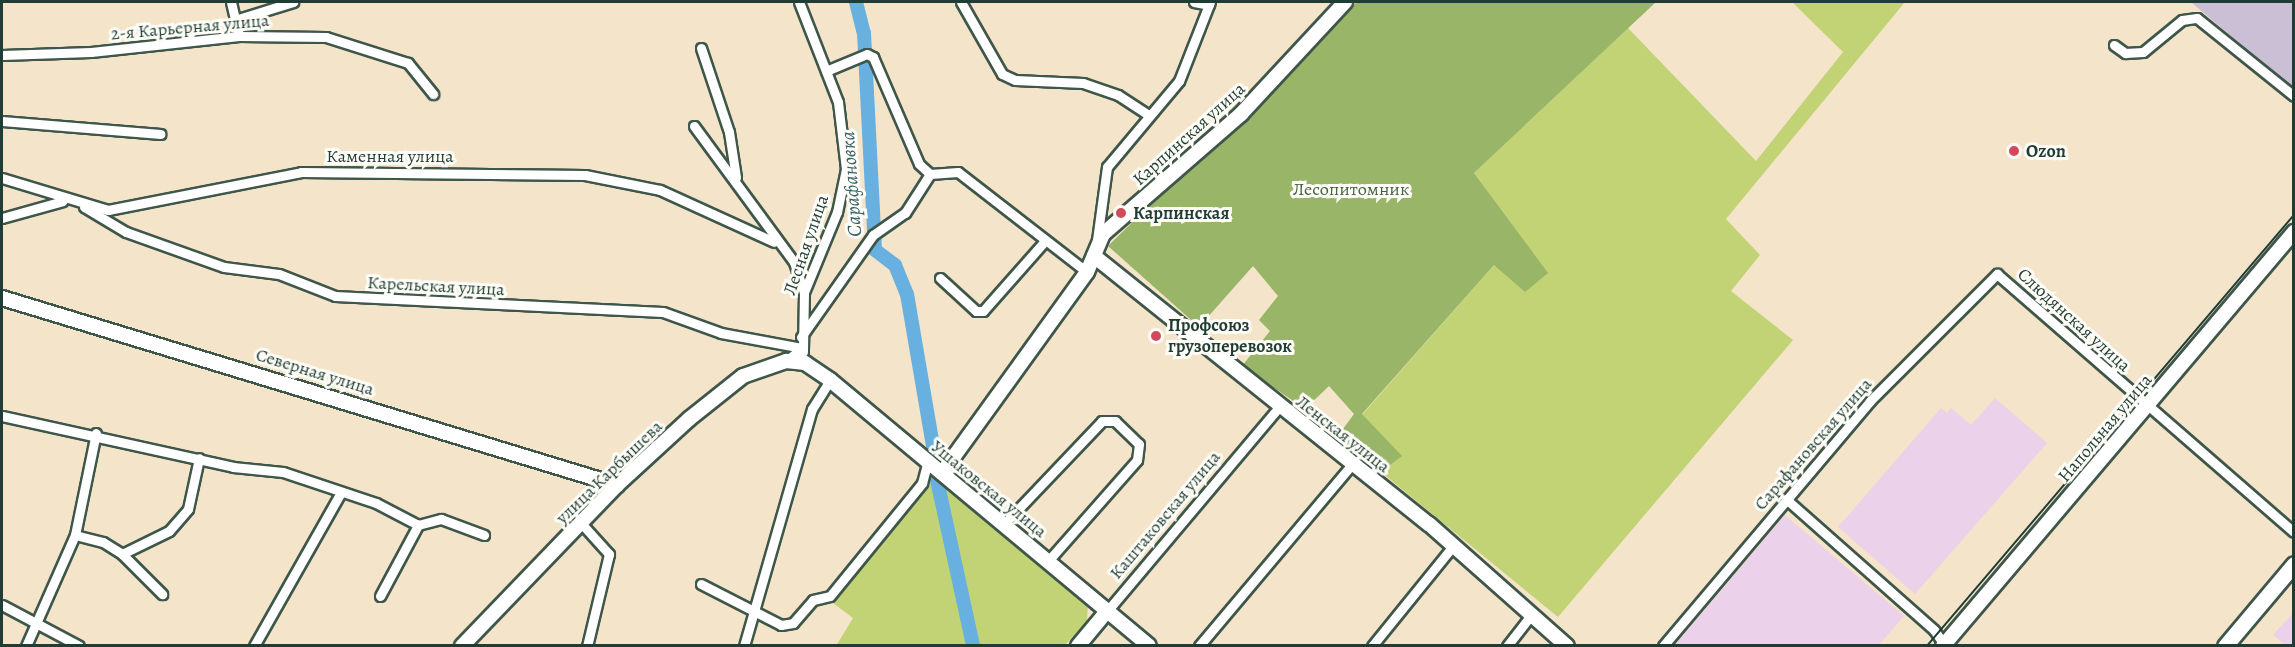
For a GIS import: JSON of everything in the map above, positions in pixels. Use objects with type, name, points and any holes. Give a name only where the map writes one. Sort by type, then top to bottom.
[{"type":"main road","points":[[2224,645],[2294,564]]},
{"type":"street","points":[[231,2],[238,20],[239,36]]},
{"type":"street","name":"2-я Карьерная улица","points":[[238,20],[293,2]]},
{"type":"street","name":"Лесная улица","points":[[799,2],[838,102],[846,169],[837,212],[804,292],[801,337],[805,363]]},
{"type":"street","points":[[961,2],[1002,74],[1015,80],[1083,83],[1118,95],[1149,115]]},
{"type":"street","points":[[1095,249],[1107,167],[1179,81],[1210,3],[1194,2]]},
{"type":"street","name":"Карпинская улица","points":[[942,473],[1086,272],[1095,249],[1241,114],[1345,2]]},
{"type":"street","points":[[2114,45],[2126,53],[2143,52],[2182,20],[2198,18],[2294,96]]},
{"type":"street","name":"2-я Карьерная улица","points":[[2,55],[91,52],[239,36],[326,38],[377,51],[408,63],[433,94]]},
{"type":"street","points":[[701,48],[729,132],[736,177]]},
{"type":"street","points":[[826,71],[865,55],[878,62],[919,164],[930,174],[958,172],[1086,272]]},
{"type":"street","points":[[2,121],[160,134]]},
{"type":"street","points":[[694,126],[736,177],[774,242],[794,262],[804,292]]},
{"type":"street","name":"Каменная улица","points":[[2,178],[63,201],[108,210],[301,172],[532,172],[660,190],[774,242]]},
{"type":"street","points":[[801,337],[873,235],[904,213],[930,174]]},
{"type":"street","points":[[2,218],[63,201]]},
{"type":"street","name":"Карельская улица","points":[[82,205],[126,232],[224,267],[279,274],[335,296],[663,312],[721,333],[802,348]]},
{"type":"street","name":"Напольная улица","points":[[1944,645],[2294,232]]},
{"type":"street","points":[[940,278],[976,311],[983,311],[1045,241]]},
{"type":"street","name":"Ленская улица","points":[[1095,249],[1279,407],[1353,463],[1567,645]]},
{"type":"street","name":"Слюдянская улица","points":[[1997,274],[2294,532]]},
{"type":"street","name":"Сарафановская улица","points":[[1663,645],[1870,401],[1997,274]]},
{"type":"street","name":"Северная улица","points":[[2,298],[617,485]]},
{"type":"street","points":[[786,361],[802,348]]},
{"type":"street","name":"улица Карбышева","points":[[462,645],[617,485],[743,376],[786,361],[805,363]]},
{"type":"street","name":"Ушаковская улица","points":[[805,363],[830,380],[1149,645]]},
{"type":"street","points":[[744,645],[813,409],[830,380]]},
{"type":"street","name":"Каштаковская улица","points":[[1078,645],[1279,407]]},
{"type":"street","points":[[2,416],[96,433],[199,458],[283,472],[340,494],[376,503],[418,525],[441,519],[484,535]]},
{"type":"street","points":[[1004,524],[1102,421],[1115,421],[1139,444],[1137,460],[1048,561]]},
{"type":"street","points":[[26,645],[39,624],[75,535],[96,433]]},
{"type":"street","points":[[122,554],[169,531],[188,509],[199,458]]},
{"type":"street","points":[[701,584],[781,625],[793,623],[813,600],[830,596],[922,483],[928,461]]},
{"type":"street","points":[[1198,645],[1353,463]]},
{"type":"street","points":[[254,645],[340,494]]},
{"type":"street","points":[[1786,499],[1944,645]]},
{"type":"street","points":[[580,523],[609,554],[587,645]]},
{"type":"street","points":[[380,596],[418,525]]},
{"type":"street","points":[[75,535],[103,542],[122,554],[162,594]]},
{"type":"street","points":[[1372,645],[1453,546]]},
{"type":"street","points":[[2,605],[79,645]]},
{"type":"street","points":[[1507,645],[1531,615]]},
{"type":"shaded area","points":[[2191,2],[2293,2],[2293,89]]},
{"type":"shaded area","points":[[1995,398],[2047,443],[1915,594],[1838,527],[1941,408],[1947,413],[1951,408],[1971,425]]},
{"type":"shaded area","points":[[1785,515],[1904,616],[1879,645],[1675,645]]},
{"type":"shaded area","points":[[2293,613],[2293,645],[2285,645],[2273,635]]},
{"type":"green space","name":"Лесопитомник","points":[[1357,2],[1656,2],[1474,173],[1548,273],[1525,292],[1494,265],[1362,414],[1402,456],[1381,472],[1337,437],[1354,414],[1329,386],[1305,409],[1242,366],[1270,331],[1259,320],[1278,296],[1253,266],[1199,327],[1108,246]]},
{"type":"green space","points":[[1792,2],[1905,2],[1726,219],[1760,255],[1731,291],[1793,340],[1558,617],[1381,472],[1401,456],[1362,415],[1494,265],[1547,273],[1474,173],[1628,28],[1756,161],[1843,52]]},
{"type":"green space","points":[[931,474],[1088,602],[1087,621],[1065,645],[836,646],[853,618],[833,603]]},
{"type":"waterway","name":"Сарафановка","points":[[856,2],[864,33],[875,250],[895,265],[907,294],[935,457]]},
{"type":"waterway","name":"Сарафановка","points":[[935,471],[973,646]]},
{"type":"tram line","points":[[1927,646],[2294,215]]},
{"type":"place","name":"Ozon","points":[[2014,151]]},
{"type":"place","name":"Карпинская","points":[[1121,213]]},
{"type":"place","name":"Профсоюз грузоперевозок","points":[[1156,336]]}]
